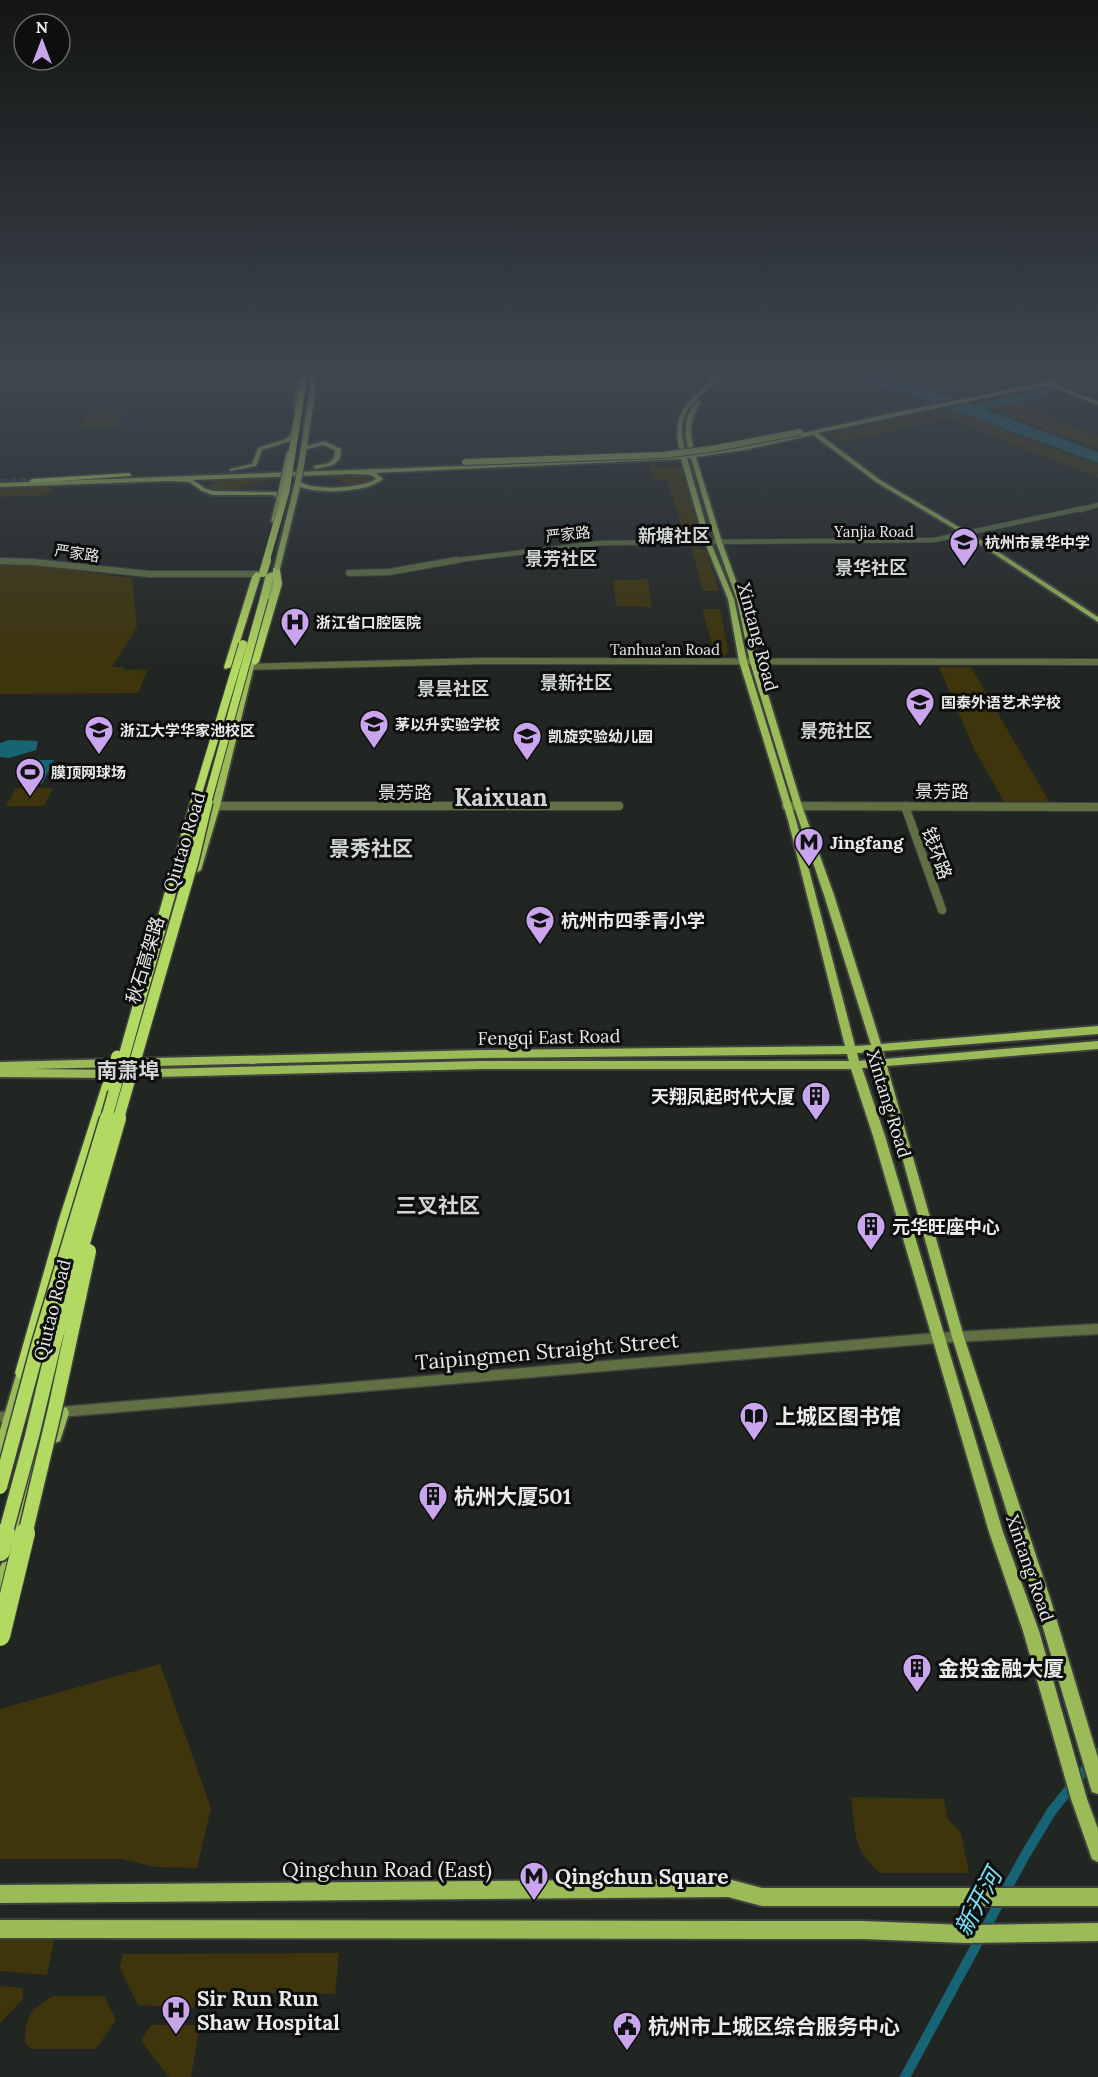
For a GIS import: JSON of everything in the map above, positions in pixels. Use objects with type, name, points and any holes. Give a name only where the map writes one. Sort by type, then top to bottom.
[{"type":"highway","name":"秋石高架路","points":[[0,1486],[39,1343],[112,1101],[222,717],[286,490],[288,473]]},
{"type":"highway","name":"秋石高架路","points":[[0,1551],[56,1340],[193,861],[213,778],[237,702],[295,473]]},
{"type":"highway","points":[[33,481],[128,478]]},
{"type":"highway","points":[[237,702],[252,677],[261,638],[278,584],[276,570]]},
{"type":"highway","points":[[222,717],[225,680],[259,574]]},
{"type":"highway","points":[[23,1373],[116,1058],[145,985]]},
{"type":"highway","points":[[0,1634],[55,1409],[106,1168]]},
{"type":"main road","points":[[0,485],[193,473]]},
{"type":"main road","name":"Qiutao Road","points":[[0,1454],[6,1417],[23,1373],[118,1068],[190,806],[269,544],[285,473]]},
{"type":"main road","name":"Qiutao Road","points":[[0,1594],[55,1413],[67,1323],[169,953],[216,806],[300,473]]},
{"type":"main road","points":[[170,479],[326,473]]},
{"type":"main road","points":[[298,482],[309,488],[360,487],[373,484],[380,479],[371,473]]},
{"type":"main road","points":[[293,499],[309,490],[375,485],[393,473]]},
{"type":"main road","name":"Xintang Road","points":[[689,473],[708,543],[731,599],[743,661],[792,820],[855,1065],[879,1136],[996,1532],[1031,1631],[1069,1766],[1098,1853]]},
{"type":"main road","name":"Xintang Road","points":[[699,473],[719,543],[740,600],[754,662],[798,806],[829,895],[877,1048],[958,1336],[1043,1601],[1097,1782]]},
{"type":"main road","points":[[874,473],[1098,613]]},
{"type":"main road","points":[[240,476],[211,481],[206,487],[213,491],[228,492],[272,490],[283,486]]},
{"type":"main road","points":[[0,480],[128,478],[190,480],[204,490],[213,493],[270,492],[278,494],[280,498]]},
{"type":"main road","points":[[973,535],[1098,620]]},
{"type":"main road","name":"Fengqi East Road","points":[[137,1068],[481,1054],[851,1050],[1098,1030]]},
{"type":"main road","name":"Fengqi East Road","points":[[0,1066],[137,1068],[855,1065],[1098,1045]]},
{"type":"main road","name":"Fengqi East Road","points":[[0,1073],[118,1068]]},
{"type":"main road","points":[[0,1634],[55,1413]]},
{"type":"main road","name":"Qingchun Road (East)","points":[[0,1894],[728,1888],[762,1897],[1098,1897]]},
{"type":"main road","points":[[0,1929],[862,1930],[966,1934],[1098,1932]]},
{"type":"street","name":"Yanjia Road","points":[[1063,512],[1098,505]]},
{"type":"street","name":"Yanjia Road","points":[[973,535],[1098,505]]},
{"type":"street","name":"Yanjia Road","points":[[708,543],[914,543],[973,535],[1098,505]]},
{"type":"street","name":"Yanjia Road","points":[[1072,512],[1084,508]]},
{"type":"street","name":"严家路","points":[[349,573],[389,572],[473,557],[601,543],[708,543]]},
{"type":"street","name":"严家路","points":[[0,561],[58,562],[155,575],[259,574]]},
{"type":"street","name":"Tanhua'an Road","points":[[232,667],[480,661],[1098,662]]},
{"type":"street","name":"景芳路","points":[[190,806],[619,806]]},
{"type":"street","name":"景芳路","points":[[786,806],[1098,807]]},
{"type":"street","name":"钱环路","points":[[905,806],[942,910]]},
{"type":"street","name":"Taipingmen Straight Street","points":[[6,1417],[958,1336],[1098,1329]]},
{"type":"shaded area","points":[[366,473],[377,477],[376,480],[351,484],[317,477],[317,475]]},
{"type":"shaded area","points":[[651,473],[683,473],[702,539],[686,541],[667,480],[652,480]]},
{"type":"shaded area","points":[[1085,473],[1098,473],[1098,478]]},
{"type":"shaded area","points":[[278,477],[232,490],[215,490],[209,486],[219,479]]},
{"type":"shaded area","points":[[47,487],[52,489],[48,495],[0,497],[0,489]]},
{"type":"shaded area","points":[[691,546],[706,551],[719,591],[703,591]]},
{"type":"shaded area","points":[[0,564],[29,564],[132,578],[137,627],[112,667],[124,667],[124,670],[148,669],[138,693],[0,694]]},
{"type":"shaded area","points":[[648,579],[652,607],[616,606],[613,580]]},
{"type":"shaded area","points":[[702,609],[720,609],[728,651],[726,655],[718,657]]},
{"type":"shaded area","points":[[939,667],[971,667],[1050,803],[1005,803],[975,751]]},
{"type":"shaded area","name":"膜顶网球场","points":[[16,788],[53,788],[44,806],[6,806]]},
{"type":"shaded area","points":[[160,1664],[211,1808],[197,1868],[156,1867],[122,1859],[0,1859],[0,1709]]},
{"type":"shaded area","points":[[851,1797],[944,1799],[948,1819],[961,1833],[969,1873],[880,1873],[859,1847]]},
{"type":"shaded area","points":[[0,1939],[54,1940],[47,1975],[0,1971]]},
{"type":"shaded area","points":[[339,1953],[335,1994],[206,1992],[203,2008],[138,2005],[120,1968],[123,1954]]},
{"type":"shaded area","points":[[0,1986],[23,1988],[23,1999],[0,2023]]},
{"type":"shaded area","points":[[53,1996],[104,1996],[116,2020],[96,2049],[31,2049],[25,2043],[26,2026],[30,2015],[39,2005]]},
{"type":"shaded area","points":[[151,2025],[200,2025],[191,2077],[169,2077],[141,2041]]},
{"type":"water","points":[[9,740],[38,741],[36,750],[9,758],[0,757],[0,743]]},
{"type":"water","points":[[35,760],[54,760],[42,784],[24,784]]},
{"type":"waterway","name":"新开河","points":[[905,2077],[1024,1857],[1051,1812],[1098,1753]]},
{"type":"tunnel","points":[[0,482],[32,481]]},
{"type":"place","name":"杭州市景华中学","points":[[964,568]]},
{"type":"place","name":"浙江省口腔医院","points":[[295,648]]},
{"type":"place","name":"国泰外语艺术学校","points":[[920,728]]},
{"type":"place","name":"茅以升实验学校","points":[[374,750]]},
{"type":"place","name":"浙江大学华家池校区","points":[[99,756]]},
{"type":"place","name":"凯旋实验幼儿园","points":[[527,762]]},
{"type":"place","name":"膜顶网球场","points":[[30,798]]},
{"type":"place","name":"Jingfang","points":[[809,868]]},
{"type":"place","name":"杭州市四季青小学","points":[[540,946]]},
{"type":"place","name":"天翔凤起时代大厦","points":[[816,1122]]},
{"type":"place","name":"元华旺座中心","points":[[871,1252]]},
{"type":"place","name":"上城区图书馆","points":[[754,1442]]},
{"type":"place","name":"杭州大厦501","points":[[433,1522]]},
{"type":"place","name":"金投金融大厦","points":[[917,1694]]},
{"type":"place","name":"Qingchun Square","points":[[534,1902]]},
{"type":"place","name":"Sir Run Run Shaw Hospital","points":[[176,2036]]},
{"type":"place","name":"杭州市上城区综合服务中心","points":[[627,2052]]},
{"type":"district","name":"新塘社区","points":[[674,535]]},
{"type":"district","name":"景芳社区","points":[[561,558]]},
{"type":"district","name":"景华社区","points":[[871,567]]},
{"type":"district","name":"景新社区","points":[[576,682]]},
{"type":"district","name":"景昙社区","points":[[453,688]]},
{"type":"district","name":"景苑社区","points":[[836,730]]},
{"type":"district","name":"Kaixuan","points":[[501,797]]},
{"type":"district","name":"景秀社区","points":[[371,848]]},
{"type":"district","name":"南萧埠","points":[[128,1070]]},
{"type":"district","name":"三叉社区","points":[[438,1205]]}]
